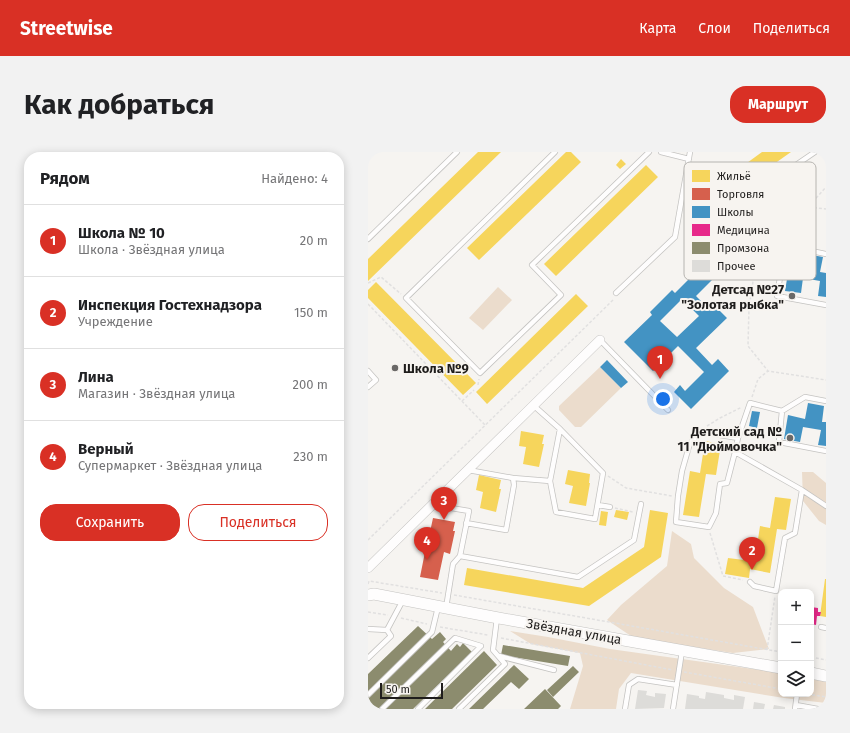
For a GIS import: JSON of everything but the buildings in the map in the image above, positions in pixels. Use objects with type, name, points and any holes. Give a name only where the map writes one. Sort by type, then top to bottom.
[{"type":"street","points":[[368,568],[600,340]]},
{"type":"street","name":"Звёздная улица","points":[[368,594],[778,667]]},
{"type":"street","points":[[814,674],[826,676]]},
{"type":"lane","points":[[368,239],[457,152]]},
{"type":"lane","points":[[555,152],[406,298],[480,373],[561,294],[532,265],[649,152]]},
{"type":"lane","points":[[661,152],[689,158]]},
{"type":"lane","points":[[688,162],[690,152]]},
{"type":"lane","points":[[800,162],[815,152]]},
{"type":"lane","points":[[616,293],[675,237],[684,187]]},
{"type":"lane","points":[[816,252],[826,254]]},
{"type":"lane","points":[[780,280],[777,296],[826,305]]},
{"type":"lane","points":[[600,340],[668,410]]},
{"type":"lane","points":[[368,371],[376,380],[368,387]]},
{"type":"lane","points":[[738,438],[701,432],[690,443],[682,471],[676,522],[709,527],[716,513],[720,484],[727,483],[738,438],[750,403],[782,410],[805,397],[826,402]]},
{"type":"lane","points":[[533,405],[560,429],[604,473],[595,519],[556,512],[550,481],[560,429]]},
{"type":"lane","points":[[782,410],[779,442],[826,451]]},
{"type":"lane","points":[[735,452],[802,490],[826,506]]},
{"type":"lane","points":[[468,470],[513,478],[550,481]]},
{"type":"lane","points":[[466,523],[506,530],[514,486],[513,478]]},
{"type":"lane","points":[[750,582],[754,586],[776,591],[785,538],[795,533],[802,490]]},
{"type":"lane","points":[[460,556],[578,577],[634,540],[641,504]]},
{"type":"lane","points":[[368,695],[432,632],[448,594],[453,564],[460,556],[469,511],[433,505]]},
{"type":"lane","points":[[598,505],[610,507]]},
{"type":"lane","points":[[387,630],[403,600]]},
{"type":"lane","points":[[459,709],[505,664],[493,650],[497,618]]},
{"type":"lane","points":[[368,629],[387,630]]},
{"type":"lane","points":[[368,658],[391,636],[387,630]]},
{"type":"lane","points":[[382,709],[454,638],[481,646],[418,709]]},
{"type":"lane","points":[[673,709],[682,650]]},
{"type":"lane","points":[[499,656],[554,670]]},
{"type":"lane","points":[[625,709],[630,685],[638,679],[677,685]]},
{"type":"lane","points":[[797,697],[795,707],[818,709]]},
{"type":"path","points":[[816,198],[826,187]]},
{"type":"path","points":[[816,207],[826,209]]},
{"type":"path","points":[[368,283],[381,277],[406,298]]},
{"type":"path","points":[[753,280],[749,308],[748,346],[768,371],[826,380]]},
{"type":"path","points":[[368,540],[613,300],[616,293]]},
{"type":"path","points":[[368,304],[485,425]]},
{"type":"path","points":[[701,432],[720,418],[750,403],[758,379],[768,371]]},
{"type":"path","points":[[462,401],[474,390]]},
{"type":"path","points":[[604,473],[626,488],[651,494],[678,496]]},
{"type":"path","points":[[610,507],[639,513]]},
{"type":"path","points":[[709,527],[723,576],[750,582]]},
{"type":"path","points":[[368,582],[448,594],[778,652]]},
{"type":"path","points":[[768,650],[776,591]]},
{"type":"path","points":[[368,612],[495,637],[778,688]]},
{"type":"path","points":[[814,658],[826,660]]},
{"type":"path","points":[[814,695],[826,697]]},
{"type":"shaded area","points":[[498,287],[512,300],[483,330],[469,318]]},
{"type":"shaded area","points":[[600,367],[621,388],[581,427],[575,427],[559,410],[559,406]]},
{"type":"shaded area","points":[[802,472],[813,472],[826,483],[826,525],[819,521],[803,501]]},
{"type":"shaded area","points":[[672,531],[691,544],[694,558],[724,588],[753,607],[769,649],[733,653],[634,638],[607,620],[621,605],[667,566]]},
{"type":"shaded area","points":[[510,631],[610,649],[778,673],[778,697],[814,697],[814,677],[826,679],[826,703],[784,698],[631,673],[619,689],[616,709],[570,709],[583,666],[580,653],[531,644]]},
{"type":"place","name":"Детсад №27 \"Золотая рыбка\"","points":[[792,296]]},
{"type":"place","name":"Школа №9","points":[[395,368]]},
{"type":"place","name":"Школа № 10","points":[[660,379]]},
{"type":"place","name":"Детский сад № 11 \"Дюймовочка\"","points":[[790,438]]},
{"type":"place","name":"Лина","points":[[444,520]]},
{"type":"place","name":"Верный","points":[[427,560]]},
{"type":"place","name":"Инспекция Гостехнадзора","points":[[752,570]]}]
